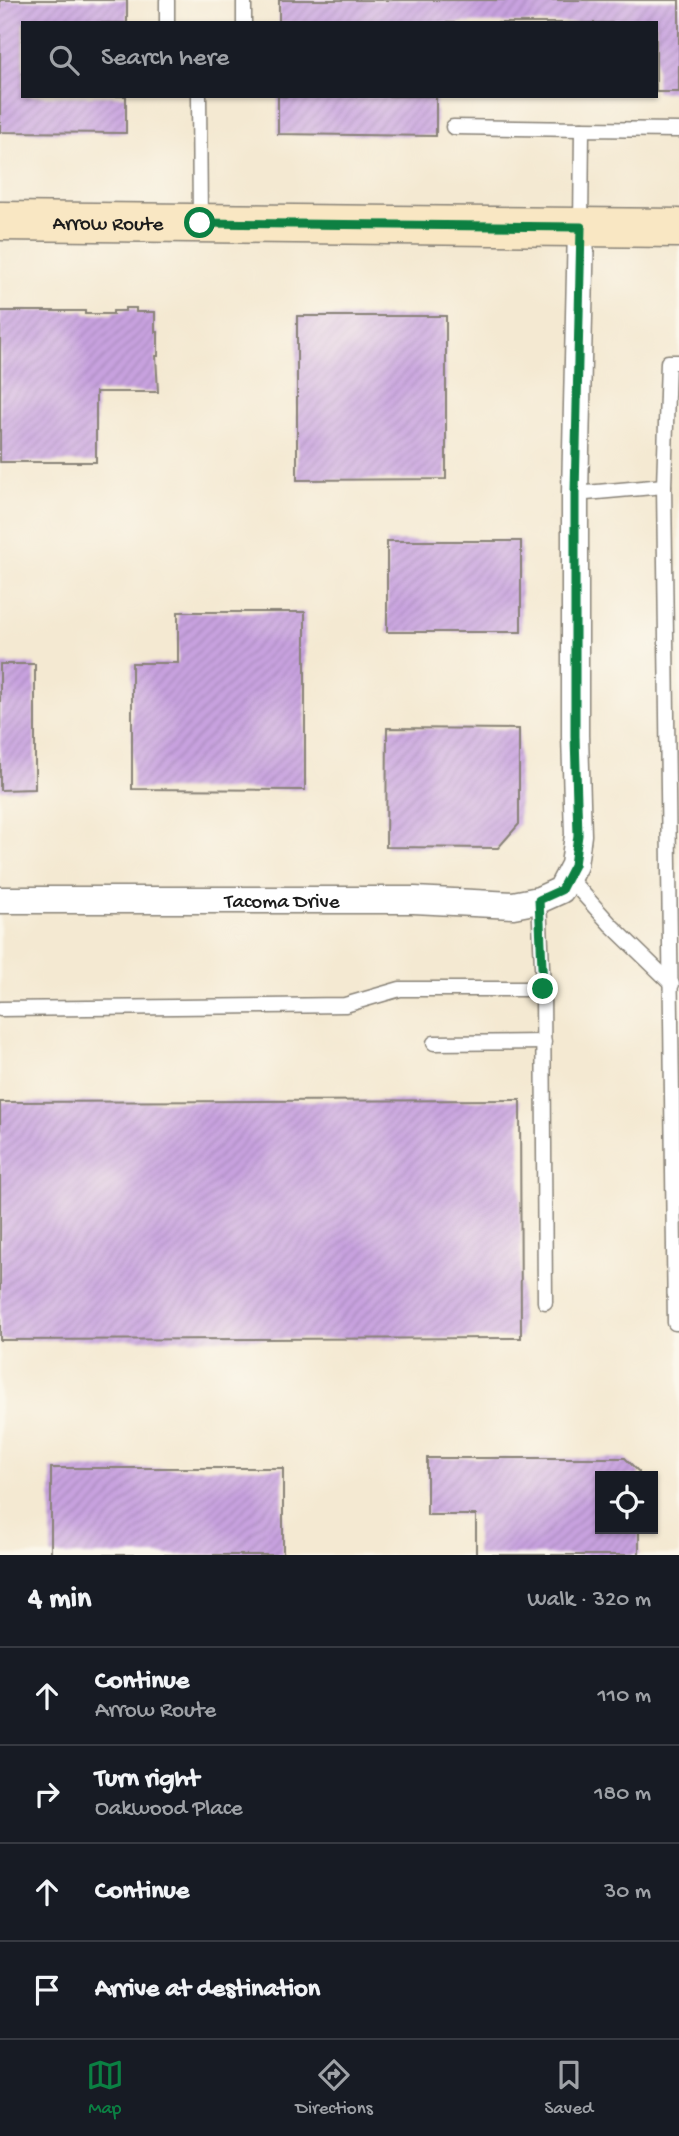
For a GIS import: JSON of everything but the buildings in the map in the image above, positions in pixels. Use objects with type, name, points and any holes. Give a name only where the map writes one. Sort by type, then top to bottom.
[{"type":"main road","name":"Arrow Route","points":[[0,220],[679,228]]},
{"type":"street","points":[[556,889],[574,865],[578,835],[575,736],[575,494],[581,227]]},
{"type":"street","name":"Tacoma Drive","points":[[0,900],[414,900],[513,905],[556,889]]},
{"type":"lane","points":[[167,0],[167,21]]},
{"type":"lane","points":[[244,0],[244,21]]},
{"type":"lane","points":[[199,98],[200,223]]},
{"type":"lane","points":[[453,127],[679,130]]},
{"type":"lane","points":[[581,227],[582,129]]},
{"type":"lane","points":[[679,362],[668,362],[664,486],[677,1225],[675,1323],[679,1323]]},
{"type":"lane","points":[[575,494],[664,486]]},
{"type":"lane","points":[[545,1302],[543,989],[556,889],[611,925],[672,985]]},
{"type":"lane","points":[[0,1009],[345,1005],[400,989],[543,989]]},
{"type":"lane","points":[[434,1043],[544,1042]]},
{"type":"route","points":[[200,223],[581,227],[575,494],[575,736],[578,835],[574,865],[561,890],[539,900],[543,989]]}]
